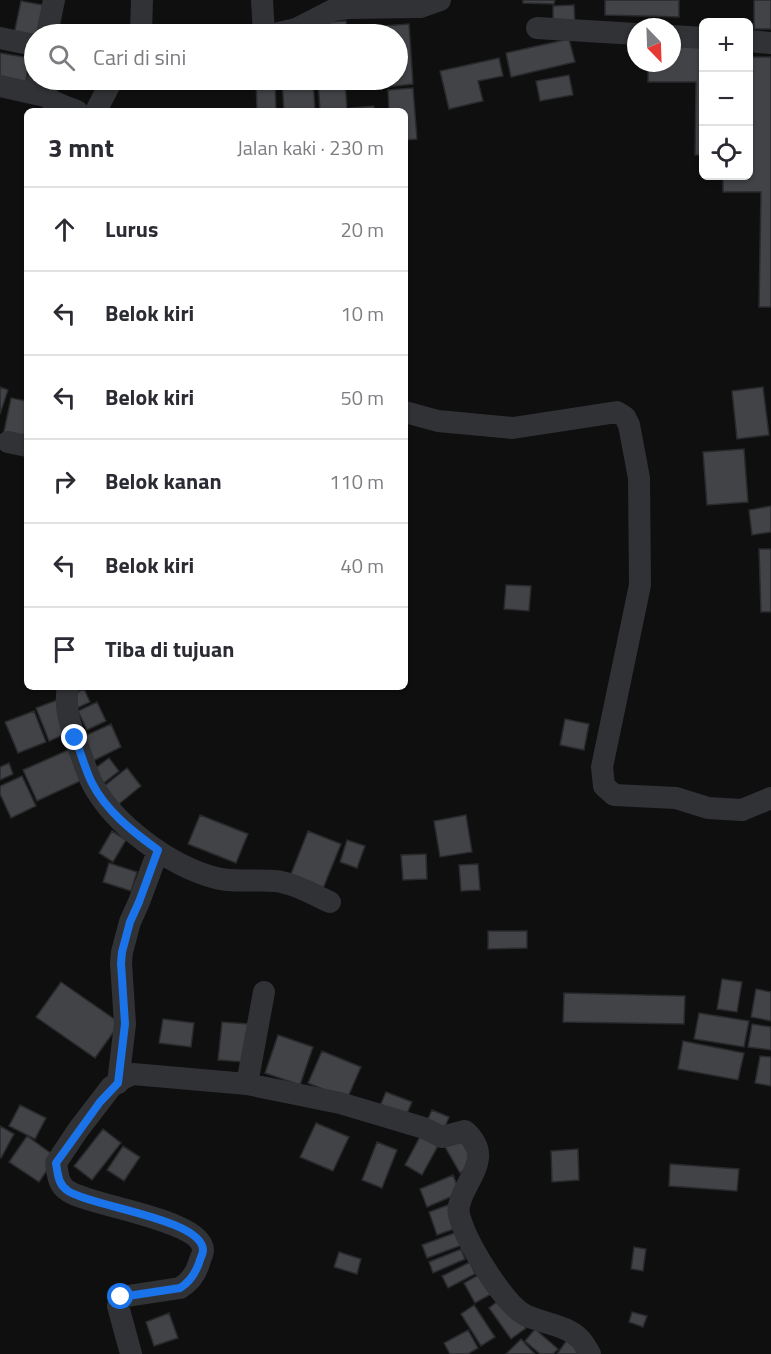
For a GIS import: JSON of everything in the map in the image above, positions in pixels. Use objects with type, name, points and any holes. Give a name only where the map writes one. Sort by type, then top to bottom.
[{"type":"street","points":[[49,24],[54,0]]},
{"type":"street","points":[[141,24],[142,0]]},
{"type":"street","points":[[262,0],[263,24]]},
{"type":"street","points":[[306,24],[337,9],[420,7],[440,0]]},
{"type":"street","points":[[537,28],[627,33]]},
{"type":"street","points":[[681,37],[699,38]]},
{"type":"street","points":[[0,38],[24,43]]},
{"type":"street","points":[[753,41],[771,43]]},
{"type":"street","points":[[0,86],[24,87]]},
{"type":"street","points":[[43,90],[49,100],[69,108]]},
{"type":"street","points":[[98,108],[107,90]]},
{"type":"street","points":[[408,413],[438,421],[513,428],[617,412],[625,417],[629,425],[639,478],[640,585],[602,767],[604,786],[615,795],[676,798],[708,808],[741,810],[771,798]]},
{"type":"street","points":[[68,690],[66,704],[68,717],[91,782],[124,823],[183,866],[217,879],[278,881],[330,902]]},
{"type":"street","points":[[118,1083],[125,1024],[122,952],[130,922],[158,850]]},
{"type":"street","points":[[247,1084],[264,992]]},
{"type":"street","points":[[132,1354],[118,1306],[121,1297],[180,1288],[188,1284],[203,1251],[201,1244],[195,1236],[166,1220],[89,1201],[67,1191],[58,1181],[56,1163],[100,1102],[118,1083],[133,1074],[247,1084],[349,1106],[424,1128],[442,1137],[465,1131],[470,1135],[478,1154],[478,1163],[460,1200],[458,1211],[462,1227],[472,1246],[490,1276],[519,1312],[572,1333],[579,1338],[590,1354]]},
{"type":"building","points":[[523,0],[555,0],[554,4],[523,3]]},
{"type":"building","points":[[605,0],[679,0],[679,17],[605,15]]},
{"type":"building","points":[[754,0],[771,0],[771,29],[754,29]]},
{"type":"building","points":[[21,1],[43,5],[39,24],[24,24],[24,34],[14,34]]},
{"type":"building","points":[[574,5],[575,24],[553,24],[553,6]]},
{"type":"building","points":[[346,21],[346,24],[311,24]]},
{"type":"building","points":[[408,24],[413,84],[408,85]]},
{"type":"building","points":[[569,39],[575,62],[511,77],[506,53]]},
{"type":"building","points":[[681,44],[699,45],[699,155],[695,155],[696,82],[648,82],[648,72],[681,72]]},
{"type":"building","points":[[0,53],[24,57],[24,86],[0,82]]},
{"type":"building","points":[[753,57],[771,57],[771,307],[759,307],[761,192],[723,192],[723,180],[753,180]]},
{"type":"building","points":[[499,58],[503,76],[478,81],[483,101],[449,109],[440,71]]},
{"type":"building","points":[[569,75],[573,95],[540,101],[536,81]]},
{"type":"building","points":[[413,88],[417,139],[408,140],[408,108],[389,108],[388,90]]},
{"type":"building","points":[[256,90],[275,90],[276,108],[257,108]]},
{"type":"building","points":[[283,90],[314,90],[315,108],[284,108]]},
{"type":"building","points":[[319,90],[346,90],[347,108],[320,108]]},
{"type":"building","points":[[374,106],[374,108],[351,108]]},
{"type":"building","points":[[0,387],[8,390],[0,414]]},
{"type":"building","points":[[763,387],[769,435],[737,439],[732,391]]},
{"type":"building","points":[[11,398],[24,400],[23,440],[3,436]]},
{"type":"building","points":[[744,449],[748,502],[707,505],[703,452]]},
{"type":"building","points":[[771,506],[771,532],[752,535],[749,510]]},
{"type":"building","points":[[759,549],[771,549],[771,612],[761,612]]},
{"type":"building","points":[[506,585],[531,586],[529,611],[504,609]]},
{"type":"building","points":[[84,690],[90,702],[75,709],[69,696]]},
{"type":"building","points":[[60,699],[73,731],[49,741],[36,708]]},
{"type":"building","points":[[97,702],[106,721],[87,730],[78,711]]},
{"type":"building","points":[[34,711],[46,742],[18,753],[5,722]]},
{"type":"building","points":[[565,719],[589,724],[584,750],[560,745]]},
{"type":"building","points":[[111,724],[121,747],[89,763],[78,739]]},
{"type":"building","points":[[75,747],[89,777],[37,801],[23,770]]},
{"type":"building","points":[[109,758],[119,771],[100,786],[90,772]]},
{"type":"building","points":[[9,763],[13,774],[0,780],[0,767]]},
{"type":"building","points":[[127,768],[141,786],[114,808],[99,790]]},
{"type":"building","points":[[22,776],[36,806],[11,818],[0,794],[0,786]]},
{"type":"building","points":[[200,815],[248,834],[236,863],[188,844]]},
{"type":"building","points":[[466,815],[472,852],[440,857],[434,821]]},
{"type":"building","points":[[112,831],[126,840],[113,862],[99,853]]},
{"type":"building","points":[[308,831],[341,844],[322,891],[289,879]]},
{"type":"building","points":[[347,840],[365,846],[357,868],[340,862]]},
{"type":"building","points":[[426,854],[427,879],[403,880],[401,855]]},
{"type":"building","points":[[109,863],[137,872],[131,891],[103,882]]},
{"type":"building","points":[[478,864],[480,890],[461,891],[459,865]]},
{"type":"building","points":[[488,931],[527,931],[527,948],[488,949]]},
{"type":"building","points":[[722,979],[742,982],[737,1012],[717,1009]]},
{"type":"building","points":[[61,982],[120,1023],[95,1058],[36,1017]]},
{"type":"building","points":[[756,989],[771,992],[771,1021],[751,1017]]},
{"type":"building","points":[[564,993],[685,996],[684,1024],[563,1022]]},
{"type":"building","points":[[699,1013],[749,1021],[744,1047],[694,1039]]},
{"type":"building","points":[[163,1019],[194,1023],[191,1047],[159,1043]]},
{"type":"building","points":[[222,1022],[249,1024],[245,1062],[218,1060]]},
{"type":"building","points":[[752,1024],[771,1027],[771,1050],[748,1047]]},
{"type":"building","points":[[278,1035],[313,1047],[300,1085],[265,1073]]},
{"type":"building","points":[[683,1041],[744,1053],[738,1080],[678,1069]]},
{"type":"building","points":[[322,1051],[361,1067],[347,1099],[308,1083]]},
{"type":"building","points":[[760,1056],[771,1057],[771,1086],[755,1083]]},
{"type":"building","points":[[386,1092],[412,1102],[405,1118],[379,1108]]},
{"type":"building","points":[[20,1105],[46,1118],[35,1139],[9,1126]]},
{"type":"building","points":[[432,1110],[449,1117],[443,1132],[425,1125]]},
{"type":"building","points":[[316,1123],[349,1137],[333,1171],[300,1157]]},
{"type":"building","points":[[0,1126],[14,1134],[1,1158],[0,1158]]},
{"type":"building","points":[[103,1129],[121,1143],[92,1180],[74,1166]]},
{"type":"building","points":[[422,1133],[440,1142],[422,1175],[405,1165]]},
{"type":"building","points":[[27,1136],[56,1157],[39,1182],[9,1162]]},
{"type":"building","points":[[459,1137],[475,1164],[460,1173],[444,1145]]},
{"type":"building","points":[[377,1142],[397,1150],[382,1188],[362,1180]]},
{"type":"building","points":[[123,1146],[140,1157],[124,1181],[107,1170]]},
{"type":"building","points":[[578,1149],[579,1180],[552,1182],[551,1151]]},
{"type":"building","points":[[670,1164],[739,1169],[737,1191],[669,1186]]},
{"type":"building","points":[[453,1175],[460,1193],[427,1207],[420,1189]]},
{"type":"building","points":[[448,1205],[457,1228],[437,1235],[429,1212]]},
{"type":"building","points":[[457,1232],[462,1245],[427,1258],[422,1245]]},
{"type":"building","points":[[634,1247],[646,1249],[643,1271],[631,1269]]},
{"type":"building","points":[[461,1249],[465,1259],[433,1273],[429,1262]]},
{"type":"building","points":[[339,1252],[361,1259],[357,1274],[334,1267]]},
{"type":"building","points":[[470,1262],[475,1274],[448,1288],[442,1276]]},
{"type":"building","points":[[482,1273],[493,1293],[475,1303],[464,1283]]},
{"type":"building","points":[[503,1297],[526,1328],[511,1339],[489,1308]]},
{"type":"building","points":[[474,1305],[495,1337],[481,1346],[461,1314]]},
{"type":"building","points":[[632,1312],[647,1316],[643,1327],[629,1322]]},
{"type":"building","points":[[169,1313],[178,1338],[154,1346],[146,1322]]},
{"type":"building","points":[[535,1329],[558,1349],[553,1354],[540,1354],[525,1341]]},
{"type":"building","points":[[468,1330],[478,1348],[468,1354],[450,1354],[444,1343]]},
{"type":"building","points":[[521,1339],[535,1354],[506,1354]]},
{"type":"building","points":[[567,1340],[585,1354],[557,1354]]},
{"type":"route","points":[[75,738],[91,782],[98,794],[128,828],[158,850],[130,922],[122,952],[125,1024],[118,1083],[111,1088],[78,1130],[56,1163],[58,1181],[67,1191],[89,1201],[166,1220],[195,1236],[203,1251],[188,1284],[180,1288],[121,1297]]}]
